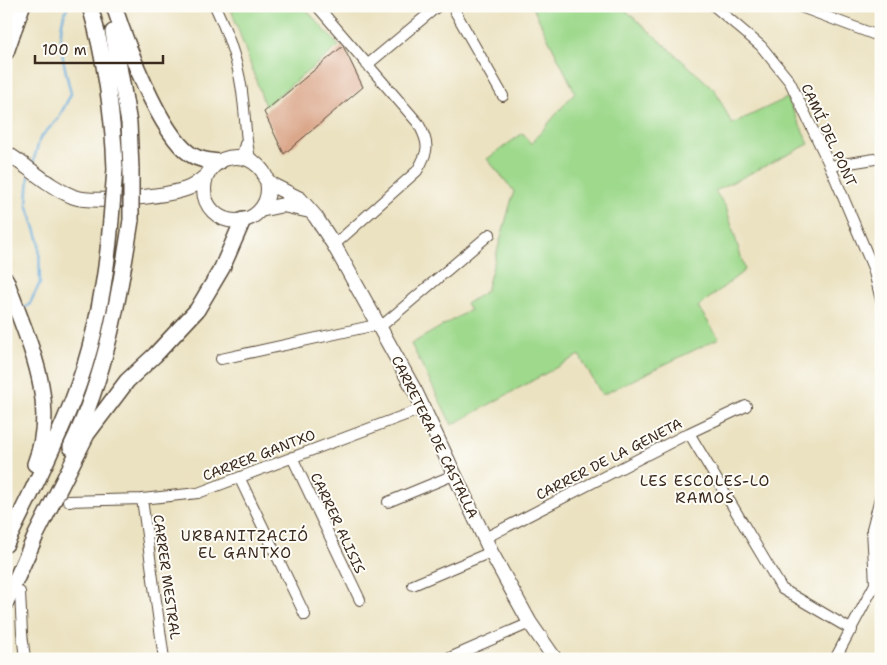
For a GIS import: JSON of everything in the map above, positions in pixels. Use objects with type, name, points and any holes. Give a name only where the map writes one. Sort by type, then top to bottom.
[{"type":"highway","points":[[6,14],[10,6]]},
{"type":"highway","points":[[6,52],[22,6]]},
{"type":"highway","points":[[6,544],[52,448],[84,368],[101,304],[108,267],[115,169],[113,129],[96,27],[90,6]]},
{"type":"highway","points":[[6,582],[74,440],[100,372],[119,303],[131,220],[129,123],[118,47],[106,6]]},
{"type":"highway","points":[[114,6],[126,44],[147,91],[180,144],[190,154],[202,160],[219,162]]},
{"type":"highway","points":[[6,602],[36,535],[87,434],[127,381],[155,355],[197,310],[222,268],[243,220]]},
{"type":"highway","points":[[6,280],[39,371],[44,396],[42,448],[6,532]]},
{"type":"main road","points":[[6,147],[12,156],[50,185],[76,197],[93,200],[166,194],[187,196],[208,205],[223,219],[243,220],[252,217],[260,210],[267,194],[265,178],[260,168],[246,160],[226,159],[219,162],[196,185],[166,194]]},
{"type":"main road","points":[[208,174],[204,184],[204,195],[208,205]]},
{"type":"main road","name":"CARRETERA DE CASTALLA","points":[[265,178],[272,185],[300,199],[313,213],[334,245],[424,408],[491,552],[530,624],[555,659]]},
{"type":"main road","points":[[260,210],[283,205],[313,213]]},
{"type":"street","points":[[215,6],[230,38],[238,71],[243,99],[246,160]]},
{"type":"street","points":[[317,6],[418,123],[427,139],[426,155],[417,171],[334,245]]},
{"type":"street","points":[[368,65],[438,6]]},
{"type":"street","points":[[452,6],[503,96]]},
{"type":"street","name":"CAMÍ DEL PONT","points":[[714,6],[761,46],[790,82],[830,166],[873,268],[881,300]]},
{"type":"street","points":[[798,6],[881,37]]},
{"type":"street","points":[[830,166],[881,158]]},
{"type":"street","points":[[221,359],[377,323],[385,323],[490,234]]},
{"type":"street","name":"CARRER DE LA GENETA","points":[[485,538],[689,433],[746,406]]},
{"type":"street","name":"CARRER GANTXO","points":[[68,501],[142,499],[198,493],[240,479],[292,457],[424,408]]},
{"type":"street","points":[[689,433],[782,589],[852,630]]},
{"type":"street","name":"CARRER ALISIS","points":[[292,457],[360,600]]},
{"type":"street","points":[[388,502],[456,474]]},
{"type":"street","points":[[240,479],[305,615]]},
{"type":"street","points":[[836,659],[874,584],[872,528],[881,494]]},
{"type":"street","name":"CARRER MESTRAL","points":[[142,499],[164,659]]},
{"type":"street","points":[[413,585],[491,552]]},
{"type":"street","points":[[20,592],[25,659]]},
{"type":"street","points":[[447,659],[530,624]]},
{"type":"green space","points":[[230,6],[303,6],[339,46],[265,106]]},
{"type":"green space","points":[[532,6],[621,6],[715,90],[732,124],[787,98],[809,144],[715,191],[726,207],[745,270],[698,307],[719,338],[602,395],[579,355],[452,425],[411,344],[470,310],[466,304],[486,291],[514,191],[487,159],[523,133],[531,144],[575,92]]},
{"type":"building","points":[[343,46],[363,87],[284,154],[264,112]]},
{"type":"waterway","points":[[32,166],[40,138],[58,119],[71,94],[63,61],[61,38],[61,27],[68,6]]},
{"type":"waterway","points":[[22,309],[29,305],[40,283],[39,241],[27,204],[29,176]]},
{"type":"waterway","points":[[6,317],[12,314]]},
{"type":"district","name":"LES ESCOLES-LO RAMOS","points":[[705,490]]},
{"type":"district","name":"URBANITZACIÓ EL GANTXO","points":[[245,544]]}]
